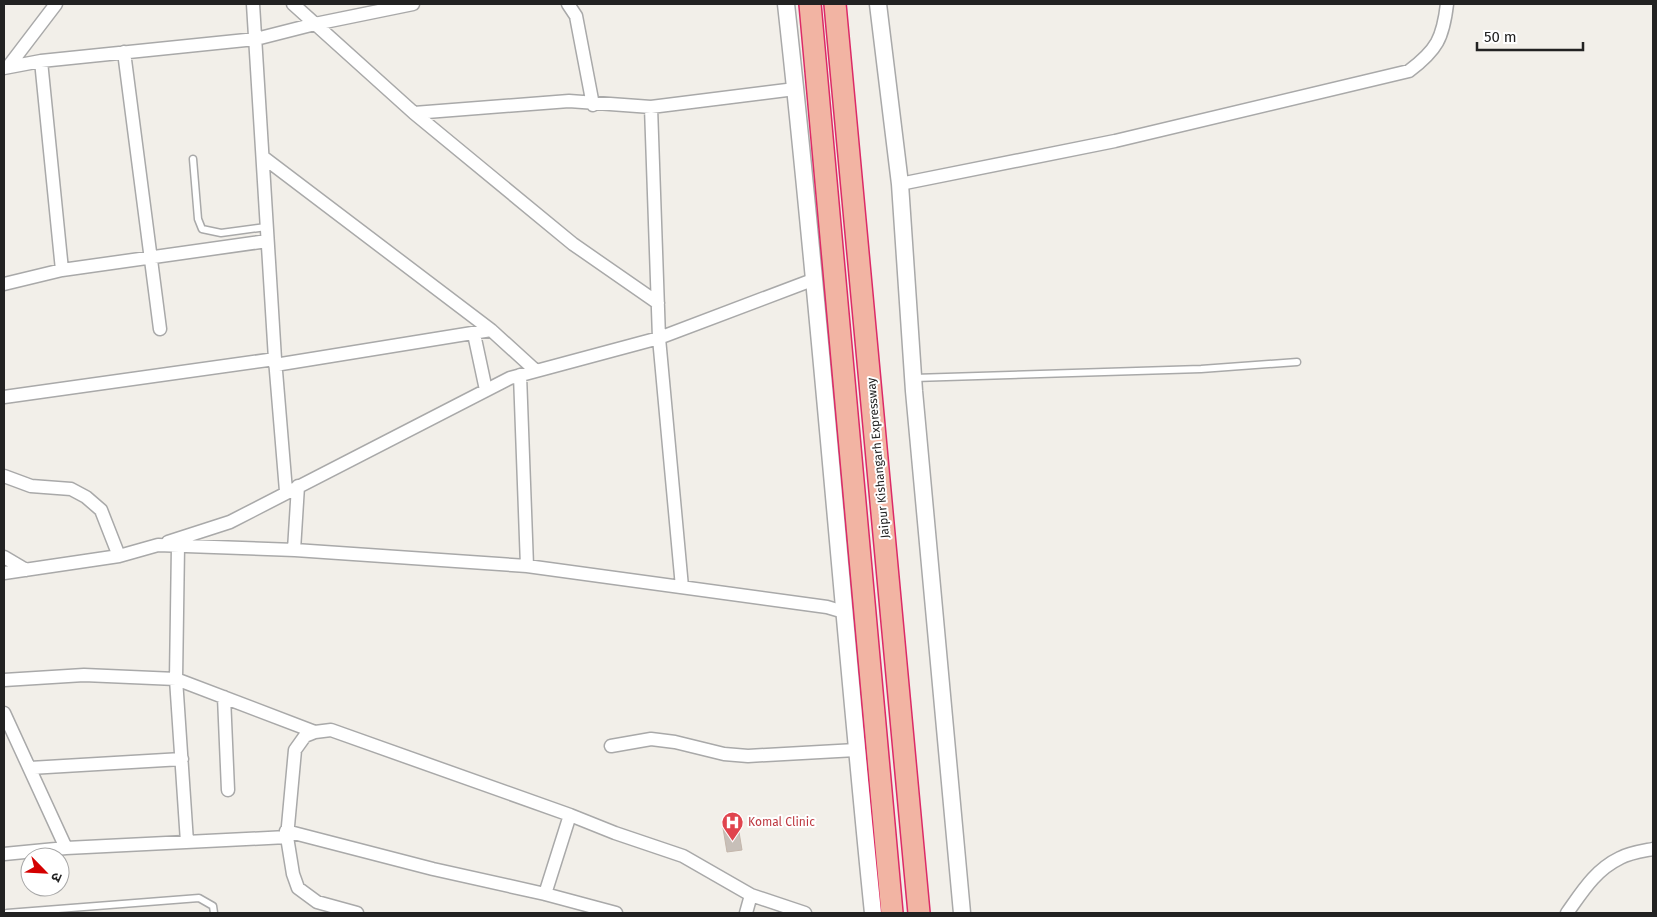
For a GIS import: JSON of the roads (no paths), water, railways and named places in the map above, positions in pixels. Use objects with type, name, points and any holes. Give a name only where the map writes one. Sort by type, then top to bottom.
[{"type":"highway","points":[[810,4],[892,913]]},
{"type":"highway","name":"Jaipur Kishangarh Expressway","points":[[835,4],[919,913]]},
{"type":"street","points":[[6,67],[56,4]]},
{"type":"street","points":[[253,4],[275,362],[292,489],[294,550]]},
{"type":"street","points":[[293,4],[414,112],[573,244],[658,303]]},
{"type":"street","points":[[6,67],[41,61],[256,39],[315,24],[413,4]]},
{"type":"street","points":[[568,4],[576,16],[593,105]]},
{"type":"street","points":[[786,4],[815,279],[856,750],[874,913]]},
{"type":"street","points":[[878,4],[900,184],[913,378],[962,913]]},
{"type":"street","points":[[900,184],[1115,141],[1408,71],[1428,56],[1444,29],[1447,4]]},
{"type":"street","points":[[124,52],[160,329]]},
{"type":"street","points":[[41,61],[62,270]]},
{"type":"street","points":[[414,112],[569,102],[593,105],[650,107],[795,88]]},
{"type":"street","points":[[650,107],[659,338],[682,587]]},
{"type":"street","points":[[263,158],[491,330],[535,370]]},
{"type":"street","points":[[4,284],[62,270],[267,242]]},
{"type":"street","points":[[4,573],[119,556],[230,522],[486,390],[520,375],[659,338],[815,279]]},
{"type":"street","points":[[4,397],[275,362],[491,330]]},
{"type":"street","points":[[474,334],[486,390]]},
{"type":"street","points":[[520,375],[527,566]]},
{"type":"street","points":[[4,476],[31,486],[71,489],[86,497],[101,510],[119,556]]},
{"type":"street","points":[[158,545],[294,550],[527,566],[828,607],[844,612]]},
{"type":"street","points":[[178,546],[176,679],[187,842]]},
{"type":"street","points":[[4,557],[26,570]]},
{"type":"street","points":[[4,680],[84,675],[176,679],[315,732]]},
{"type":"street","points":[[224,697],[228,790]]},
{"type":"street","points":[[4,713],[66,847]]},
{"type":"street","points":[[357,913],[316,902],[298,888],[293,874],[286,834],[295,750],[305,736],[315,732],[330,730],[684,856],[751,895],[805,913]]},
{"type":"street","points":[[611,746],[651,739],[675,742],[724,754],[748,756],[856,750]]},
{"type":"street","points":[[30,768],[182,760]]},
{"type":"street","points":[[545,894],[570,815]]},
{"type":"street","points":[[70,848],[187,842],[286,834],[545,894],[616,913]]},
{"type":"street","points":[[1569,913],[1583,890],[1600,871],[1621,857],[1653,849]]},
{"type":"street","points":[[4,854],[20,852]]},
{"type":"street","points":[[746,913],[751,895]]},
{"type":"lane","points":[[193,159],[198,219],[202,229],[221,233],[266,227]]},
{"type":"lane","points":[[913,378],[1202,369],[1297,362]]},
{"type":"lane","points":[[6,913],[199,898],[213,906],[214,913]]},
{"type":"place","name":"Komal Clinic","points":[[732,841]]}]
